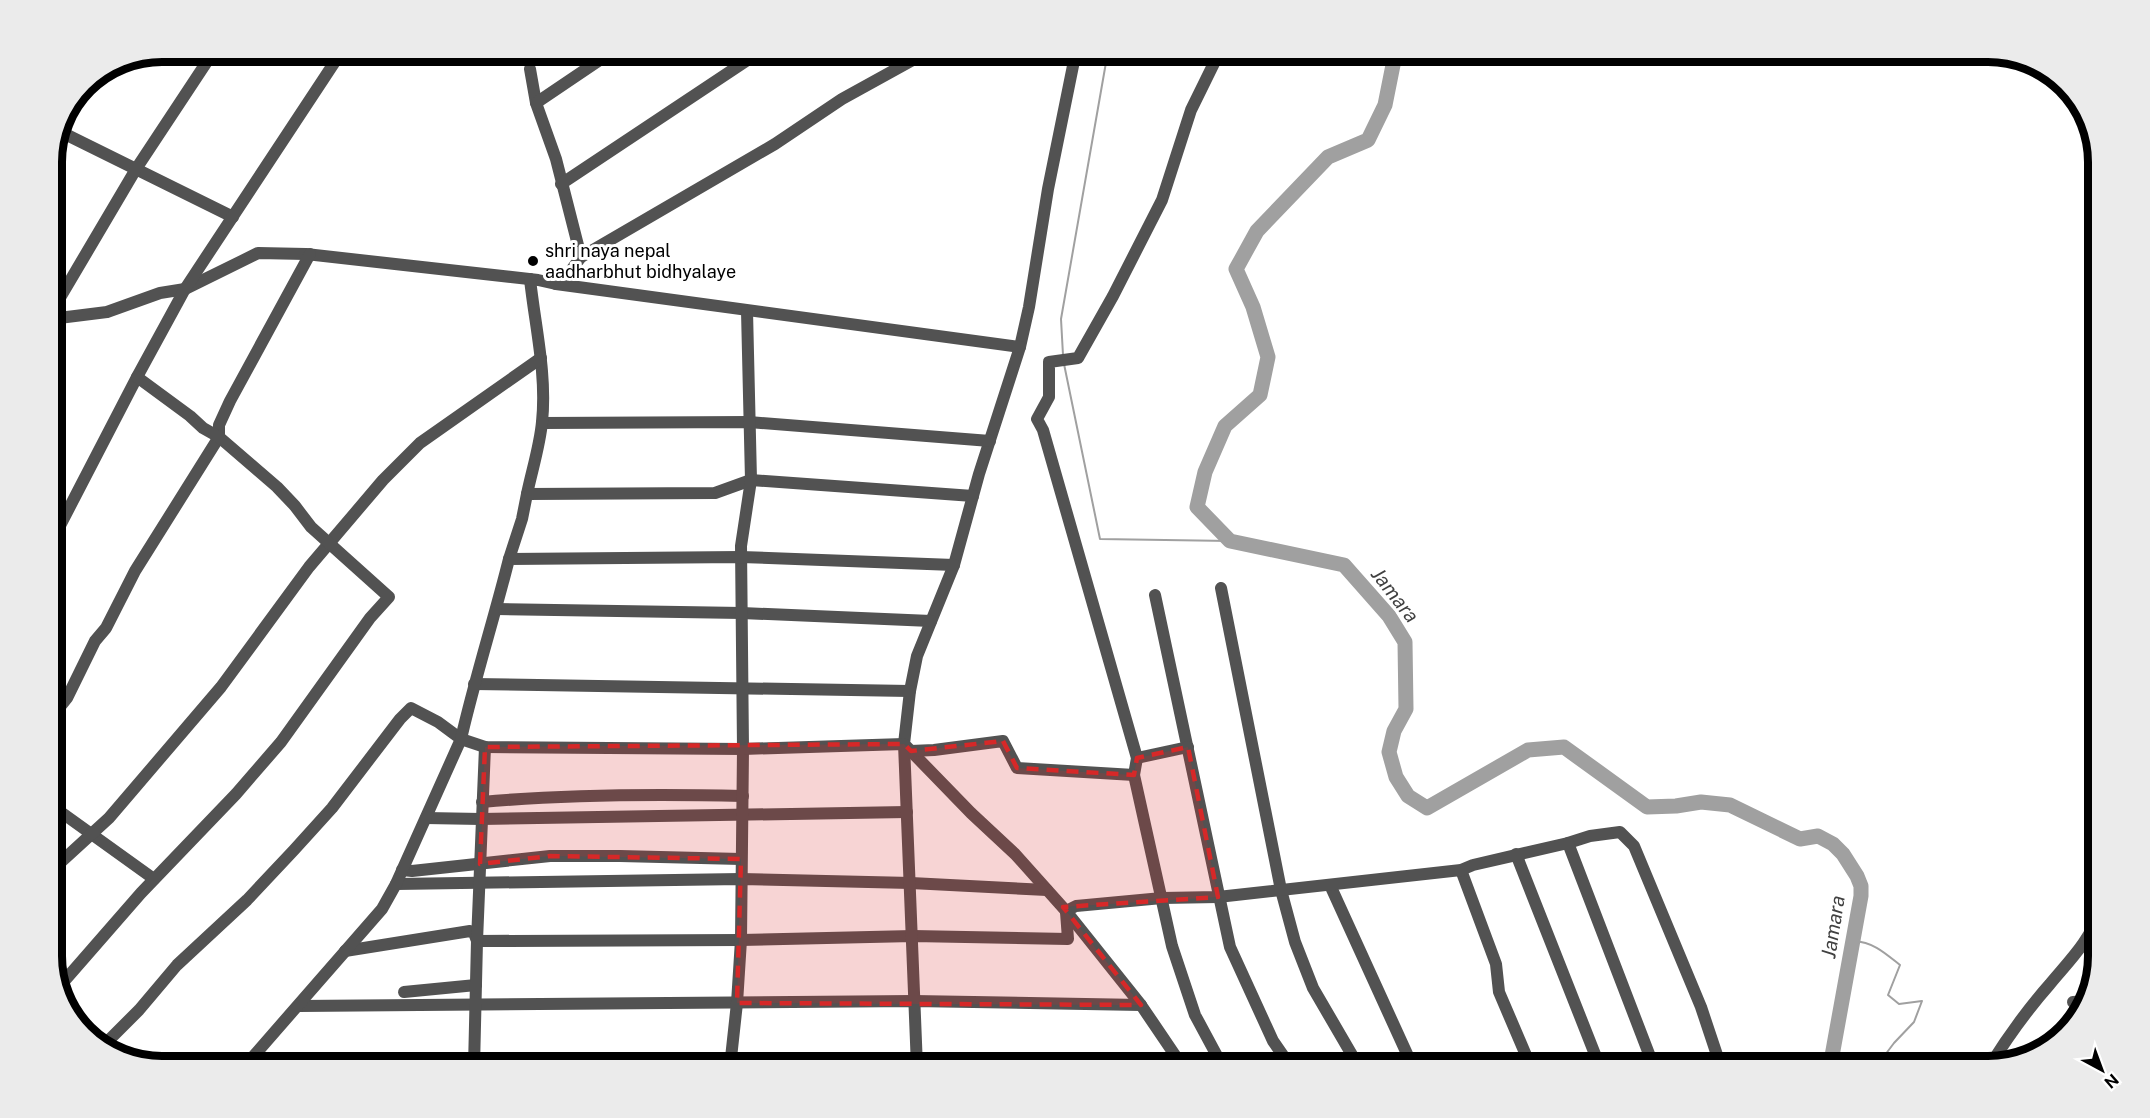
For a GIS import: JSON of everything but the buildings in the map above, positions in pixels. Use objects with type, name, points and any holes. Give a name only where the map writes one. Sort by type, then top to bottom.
[{"type":"street","points":[[62,294],[136,169],[207,62]]},
{"type":"street","points":[[62,522],[185,289],[335,62]]},
{"type":"street","points":[[536,103],[597,62]]},
{"type":"street","points":[[561,184],[744,62]]},
{"type":"street","points":[[556,284],[566,277],[581,258],[775,144],[842,99],[909,62]]},
{"type":"street","points":[[917,1056],[907,812],[910,691],[917,656],[954,565],[973,496],[1020,348],[1048,189],[1074,62]]},
{"type":"street","points":[[1215,62],[1191,110],[1162,200],[1113,296],[1078,358],[1049,362],[1049,397],[1037,419],[1043,430],[1137,758],[1134,775],[1172,946],[1195,1015],[1217,1056]]},
{"type":"street","points":[[530,69],[536,103],[556,159],[581,258]]},
{"type":"street","points":[[65,134],[233,217]]},
{"type":"street","points":[[62,318],[107,312],[160,293],[185,289],[258,253],[310,254],[530,279],[1020,348]]},
{"type":"street","points":[[62,704],[95,641],[106,628],[135,571],[219,437],[219,425],[230,401],[310,254]]},
{"type":"street","points":[[254,1056],[382,909],[396,884],[461,739],[474,684],[522,519],[542,423],[541,358],[530,279]]},
{"type":"street","points":[[731,1056],[741,940],[743,688],[741,546],[751,480],[747,311]]},
{"type":"street","points":[[62,861],[109,818],[221,687],[309,567],[383,480],[420,443],[541,358]]},
{"type":"street","points":[[64,981],[154,879],[236,794],[280,742],[370,618],[389,597],[311,527],[277,487],[219,437],[203,428],[137,377]]},
{"type":"street","points":[[542,423],[749,423],[990,441]]},
{"type":"street","points":[[527,494],[715,493],[751,480],[973,496]]},
{"type":"street","points":[[509,559],[741,557],[954,565]]},
{"type":"street","points":[[1221,588],[1281,890],[1295,942],[1313,988],[1353,1056]]},
{"type":"street","points":[[1155,595],[1230,947],[1273,1041],[1283,1056]]},
{"type":"street","points":[[497,609],[742,613],[931,621]]},
{"type":"street","points":[[474,684],[910,691]]},
{"type":"street","points":[[108,1041],[139,1010],[177,964],[247,900],[294,850],[332,808],[400,719],[411,708],[438,722],[461,739],[485,747],[908,748],[934,750],[1003,741],[1017,768],[1134,775]]},
{"type":"street","points":[[474,1056],[485,747]]},
{"type":"street","points":[[1137,758],[1188,747]]},
{"type":"street","points":[[908,748],[971,813],[1015,854],[1066,911],[1141,1005],[1175,1056]]},
{"type":"street","points":[[482,802],[544,796],[614,794],[742,796]]},
{"type":"street","points":[[426,818],[907,812]]},
{"type":"street","points":[[62,814],[154,879]]},
{"type":"street","points":[[1066,911],[1076,906],[1162,898],[1218,897],[1461,870],[1590,836],[1620,832],[1634,846],[1701,1007],[1717,1056]]},
{"type":"street","points":[[1568,843],[1650,1056]]},
{"type":"street","points":[[1516,854],[1596,1056]]},
{"type":"street","points":[[402,870],[412,871],[550,856],[741,859]]},
{"type":"street","points":[[1461,870],[1496,964],[1499,992],[1526,1056]]},
{"type":"street","points":[[396,884],[741,879],[911,883],[1047,890]]},
{"type":"street","points":[[1330,885],[1408,1056]]},
{"type":"street","points":[[477,941],[741,940],[913,936],[1068,939],[1066,911]]},
{"type":"street","points":[[345,951],[470,931],[474,933],[477,941]]},
{"type":"street","points":[[1996,1056],[2010,1033],[2066,967],[2088,936]]},
{"type":"street","points":[[404,992],[476,985]]},
{"type":"street","points":[[298,1006],[914,1001],[1141,1005]]},
{"type":"street","points":[[2073,1002],[2078,1002]]},
{"type":"highlighted area","points":[[1003,741],[1017,768],[1134,775],[1137,758],[1188,747],[1218,897],[1063,907],[1141,1005],[737,1003],[741,859],[550,856],[480,864],[485,747],[904,744],[911,751]]},
{"type":"waterway","points":[[1063,355],[1061,319],[1106,62]]},
{"type":"waterway","name":"Jamara","points":[[1393,62],[1385,105],[1368,140],[1328,157],[1257,231],[1236,269],[1253,307],[1268,357],[1260,395],[1225,426],[1205,472],[1197,507],[1230,541],[1344,565],[1389,616],[1405,642],[1406,709],[1394,731],[1389,752],[1396,777],[1408,796],[1427,808],[1528,750],[1564,747],[1647,807],[1701,802],[1730,805],[1800,839],[1818,836],[1833,844],[1843,854],[1857,876],[1861,886],[1861,896],[1832,1056]]},
{"type":"waterway","points":[[1064,364],[1100,539],[1230,541]]},
{"type":"waterway","points":[[1854,941],[1873,946],[1900,965],[1888,995],[1899,1004],[1922,1001],[1914,1022],[1884,1056]]},
{"type":"place","name":"shri naya nepal aadharbhut bidhyalaye","points":[[533,261]]}]
